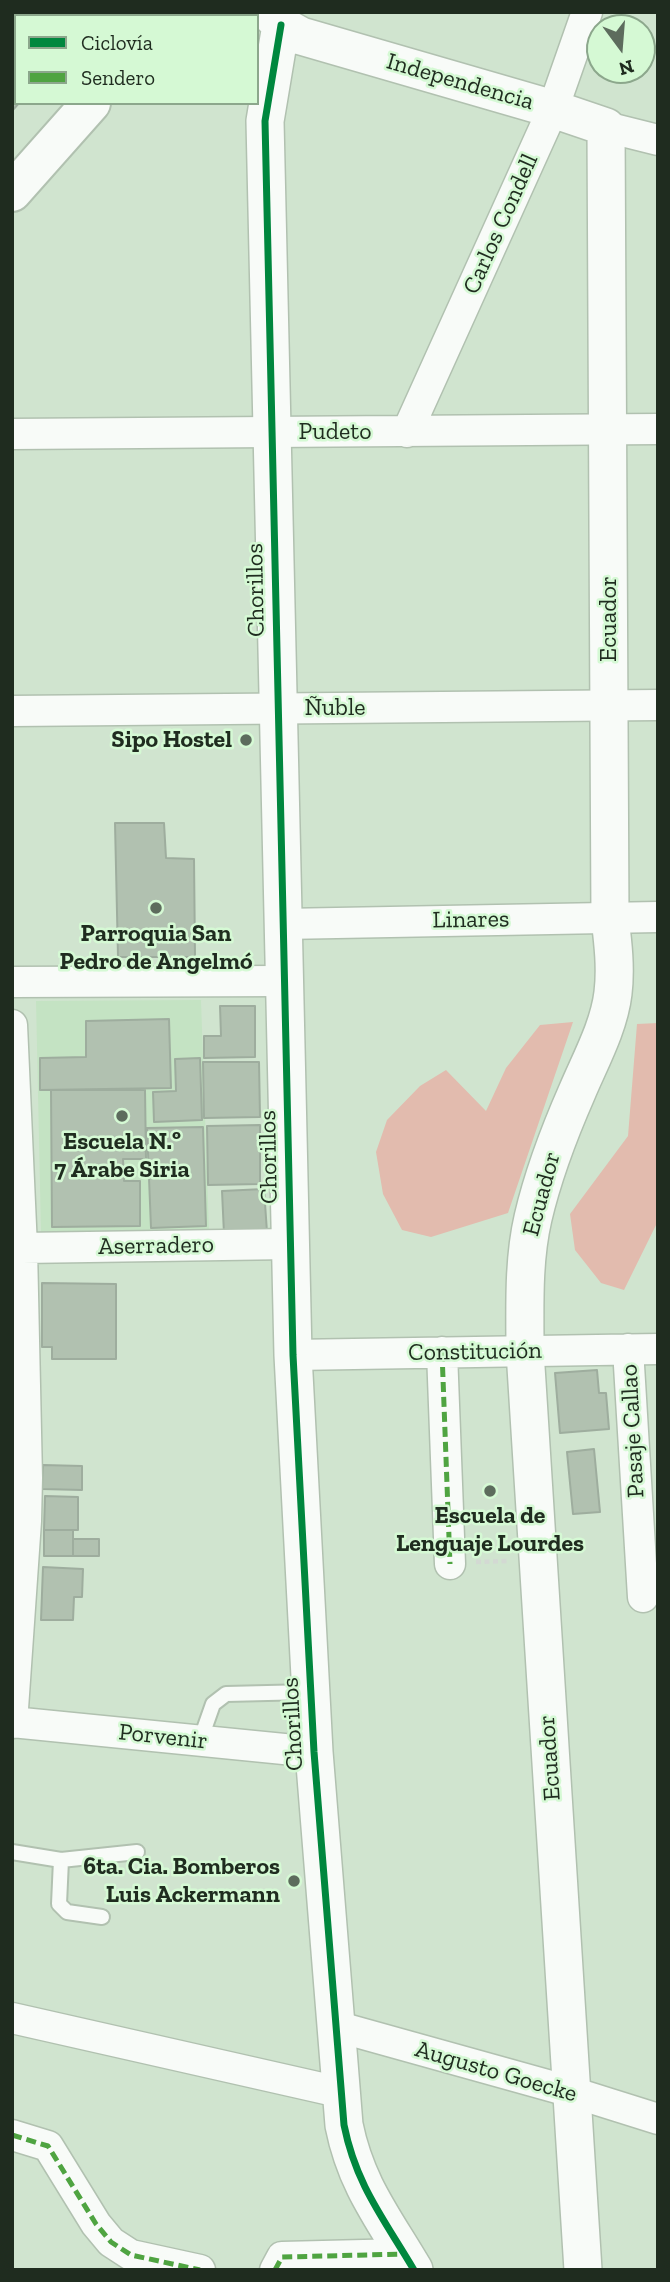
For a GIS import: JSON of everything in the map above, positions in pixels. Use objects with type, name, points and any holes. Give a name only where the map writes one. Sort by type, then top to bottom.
[{"type":"main road","points":[[12,192],[89,105]]},
{"type":"street","name":"Carlos Condell","points":[[407,432],[554,109],[587,12]]},
{"type":"street","name":"Independencia","points":[[275,19],[301,36],[321,43],[658,140]]},
{"type":"street","name":"Chorillos","points":[[259,102],[275,19]]},
{"type":"street","name":"Chorillos","points":[[257,112],[272,432],[293,1355],[314,1752],[339,2092],[349,2150],[376,2211],[409,2262]]},
{"type":"street","name":"Ecuador","points":[[583,2270],[525,1351],[525,1285],[532,1219],[561,1129],[607,1022],[613,981],[614,957],[610,918],[606,127]]},
{"type":"street","name":"Pudeto","points":[[12,434],[658,429]]},
{"type":"street","name":"Ñuble","points":[[12,710],[658,705]]},
{"type":"street","name":"Linares","points":[[284,924],[658,917]]},
{"type":"street","points":[[12,982],[284,981]]},
{"type":"street","points":[[12,1025],[14,1117],[22,1248],[26,1521],[12,1722]]},
{"type":"street","name":"Aserradero","points":[[22,1248],[290,1244]]},
{"type":"street","name":"Pasaje Callao","points":[[628,1349],[643,1597]]},
{"type":"street","name":"Constitución","points":[[293,1355],[658,1349]]},
{"type":"street","points":[[442,1352],[450,1564]]},
{"type":"street","name":"Porvenir","points":[[12,1722],[314,1752]]},
{"type":"street","points":[[12,2018],[339,2092]]},
{"type":"street","name":"Augusto Goecke","points":[[335,2026],[572,2092],[658,2119]]},
{"type":"street","points":[[12,2135],[48,2147],[96,2224],[111,2242],[131,2255],[200,2270]]},
{"type":"street","points":[[275,2270],[282,2257],[409,2262]]},
{"type":"lane","points":[[201,1741],[214,1704],[226,1694],[311,1692]]},
{"type":"lane","points":[[12,1852],[61,1860],[136,1852]]},
{"type":"lane","points":[[61,1860],[58,1904],[67,1912],[102,1917]]},
{"type":"path","points":[[450,1564],[538,1560]]},
{"type":"shaded area","name":"Escuela N.º 7 Árabe Siria","points":[[201,1000],[209,1231],[41,1233],[36,1001]]},
{"type":"shaded area","points":[[573,1022],[508,1213],[431,1237],[402,1230],[383,1194],[376,1152],[387,1120],[420,1086],[446,1070],[486,1111],[506,1068],[540,1025]]},
{"type":"shaded area","points":[[658,1023],[658,1221],[624,1290],[601,1283],[575,1250],[570,1214],[628,1136],[637,1024]]},
{"type":"building","points":[[12,12],[102,12],[14,14],[14,105],[17,105],[12,111]]},
{"type":"building","name":"Parroquia San Pedro de Angelmó","points":[[115,823],[164,823],[166,858],[194,859],[195,957],[118,957]]},
{"type":"building","points":[[220,1006],[255,1006],[255,1057],[204,1058],[204,1036],[221,1036]]},
{"type":"building","points":[[169,1019],[171,1088],[40,1090],[40,1058],[86,1057],[86,1021]]},
{"type":"building","points":[[200,1058],[202,1120],[154,1122],[153,1092],[176,1091],[175,1059]]},
{"type":"building","points":[[203,1062],[259,1062],[260,1117],[204,1118]]},
{"type":"building","points":[[51,1090],[145,1090],[146,1159],[123,1159],[124,1181],[140,1181],[140,1226],[52,1227]]},
{"type":"building","points":[[260,1125],[260,1184],[208,1185],[207,1126]]},
{"type":"building","points":[[203,1127],[206,1226],[151,1228],[147,1128]]},
{"type":"building","points":[[264,1189],[267,1232],[224,1234],[222,1191]]},
{"type":"building","points":[[42,1283],[116,1284],[116,1359],[52,1359],[52,1347],[42,1347]]},
{"type":"building","points":[[597,1370],[599,1393],[606,1393],[609,1429],[560,1433],[555,1373]]},
{"type":"building","points":[[594,1449],[600,1512],[573,1514],[567,1452]]},
{"type":"building","points":[[43,1465],[82,1466],[82,1490],[42,1489]]},
{"type":"building","points":[[45,1496],[78,1497],[78,1530],[44,1530]]},
{"type":"building","points":[[44,1530],[73,1530],[73,1556],[44,1556]]},
{"type":"building","points":[[73,1539],[99,1539],[99,1556],[73,1556]]},
{"type":"building","points":[[43,1567],[83,1569],[82,1597],[74,1597],[73,1620],[41,1620]]},
{"type":"marked path","points":[[442,1352],[450,1564]]},
{"type":"marked path","points":[[12,2135],[48,2146],[96,2224],[111,2242],[131,2255],[200,2270]]},
{"type":"marked path","points":[[275,2270],[282,2257],[405,2254]]},
{"type":"cycle path","points":[[281,25],[265,121],[293,1355],[314,1752],[344,2125],[364,2184],[414,2270]]},
{"type":"place","name":"Sipo Hostel","points":[[246,740]]},
{"type":"place","name":"Parroquia San Pedro de Angelmó","points":[[156,908]]},
{"type":"place","name":"Escuela N.º 7 Árabe Siria","points":[[122,1116]]},
{"type":"place","name":"Escuela de Lenguaje Lourdes","points":[[490,1491]]},
{"type":"place","name":"6ta. Cia. Bomberos Luis Ackermann","points":[[294,1881]]}]
